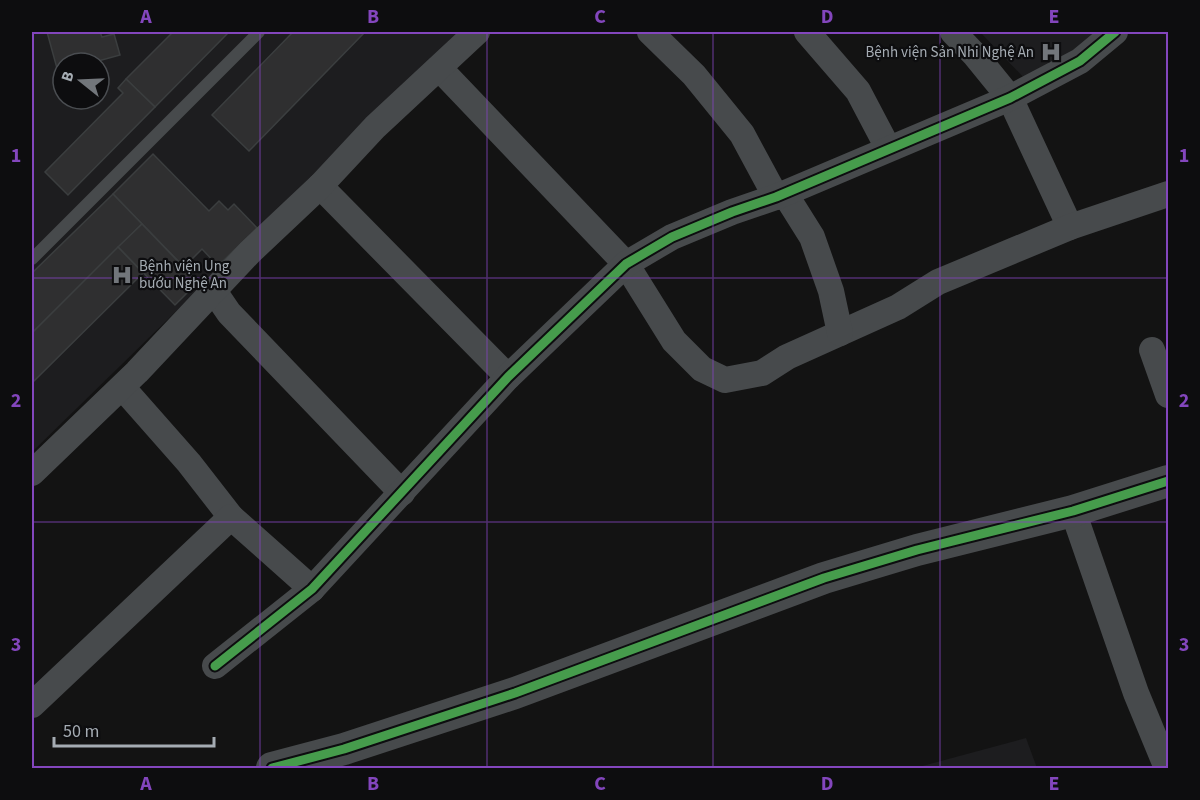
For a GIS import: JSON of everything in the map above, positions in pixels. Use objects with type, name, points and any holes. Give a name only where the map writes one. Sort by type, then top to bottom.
[{"type":"street","points":[[32,472],[122,387],[250,252],[320,186],[375,127],[477,32]]},
{"type":"street","points":[[650,32],[694,75],[742,134],[781,196],[812,237],[831,291],[840,333]]},
{"type":"street","points":[[807,32],[858,91],[888,148]]},
{"type":"street","points":[[953,32],[1010,98],[1070,227]]},
{"type":"street","points":[[215,666],[312,589],[508,377],[626,264],[672,237],[732,212],[781,196],[888,148],[1010,98],[1080,61],[1115,32]]},
{"type":"street","points":[[439,68],[626,264],[674,341],[702,369],[725,381],[762,373],[787,357],[898,307],[938,282],[1070,227],[1168,194]]},
{"type":"street","points":[[320,186],[508,377]]},
{"type":"street","points":[[214,291],[229,313],[402,493]]},
{"type":"street","points":[[1152,350],[1168,395]]},
{"type":"street","points":[[122,387],[189,463],[231,517],[312,589]]},
{"type":"street","points":[[272,768],[344,748],[515,693],[824,578],[917,550],[1072,511],[1168,481]]},
{"type":"street","points":[[1072,511],[1136,693],[1167,768]]},
{"type":"street","points":[[32,705],[231,517]]},
{"type":"lane","points":[[32,259],[259,32]]},
{"type":"shaded area","name":"Bệnh viện Ung bướu Nghệ An","points":[[32,32],[462,32],[32,452]]},
{"type":"shaded area","name":"Bệnh viện Sản Nhi Nghệ An","points":[[980,32],[1126,32],[1026,80]]},
{"type":"shaded area","points":[[1026,738],[1037,768],[915,768]]},
{"type":"building","points":[[47,32],[100,32],[102,37],[114,34],[120,55],[111,57],[111,51],[52,51]]},
{"type":"building","points":[[173,32],[228,33],[155,107],[126,79]]},
{"type":"building","points":[[293,32],[365,32],[249,151],[212,115]]},
{"type":"building","points":[[126,79],[155,107],[68,195],[45,172],[105,111],[111,111],[111,105],[123,93],[118,88]]},
{"type":"building","points":[[153,154],[209,211],[219,201],[228,210],[234,204],[257,228],[218,266],[202,249],[184,267],[113,194]]},
{"type":"building","points":[[113,194],[142,224],[32,333],[32,273]]},
{"type":"building","points":[[142,224],[198,282],[175,305],[118,247]]},
{"type":"building","points":[[118,247],[143,273],[32,383],[32,333]]},
{"type":"cycle path","points":[[215,666],[312,589],[508,377],[626,264],[672,237],[776,197],[1010,98],[1080,61],[1115,32]]},
{"type":"cycle path","points":[[272,768],[344,749],[515,693],[824,578],[917,550],[1073,511],[1168,481]]},
{"type":"place","name":"Bệnh viện Sản Nhi Nghệ An","points":[[1051,52]]},
{"type":"place","name":"Bệnh viện Ung bướu Nghệ An","points":[[122,275]]}]
